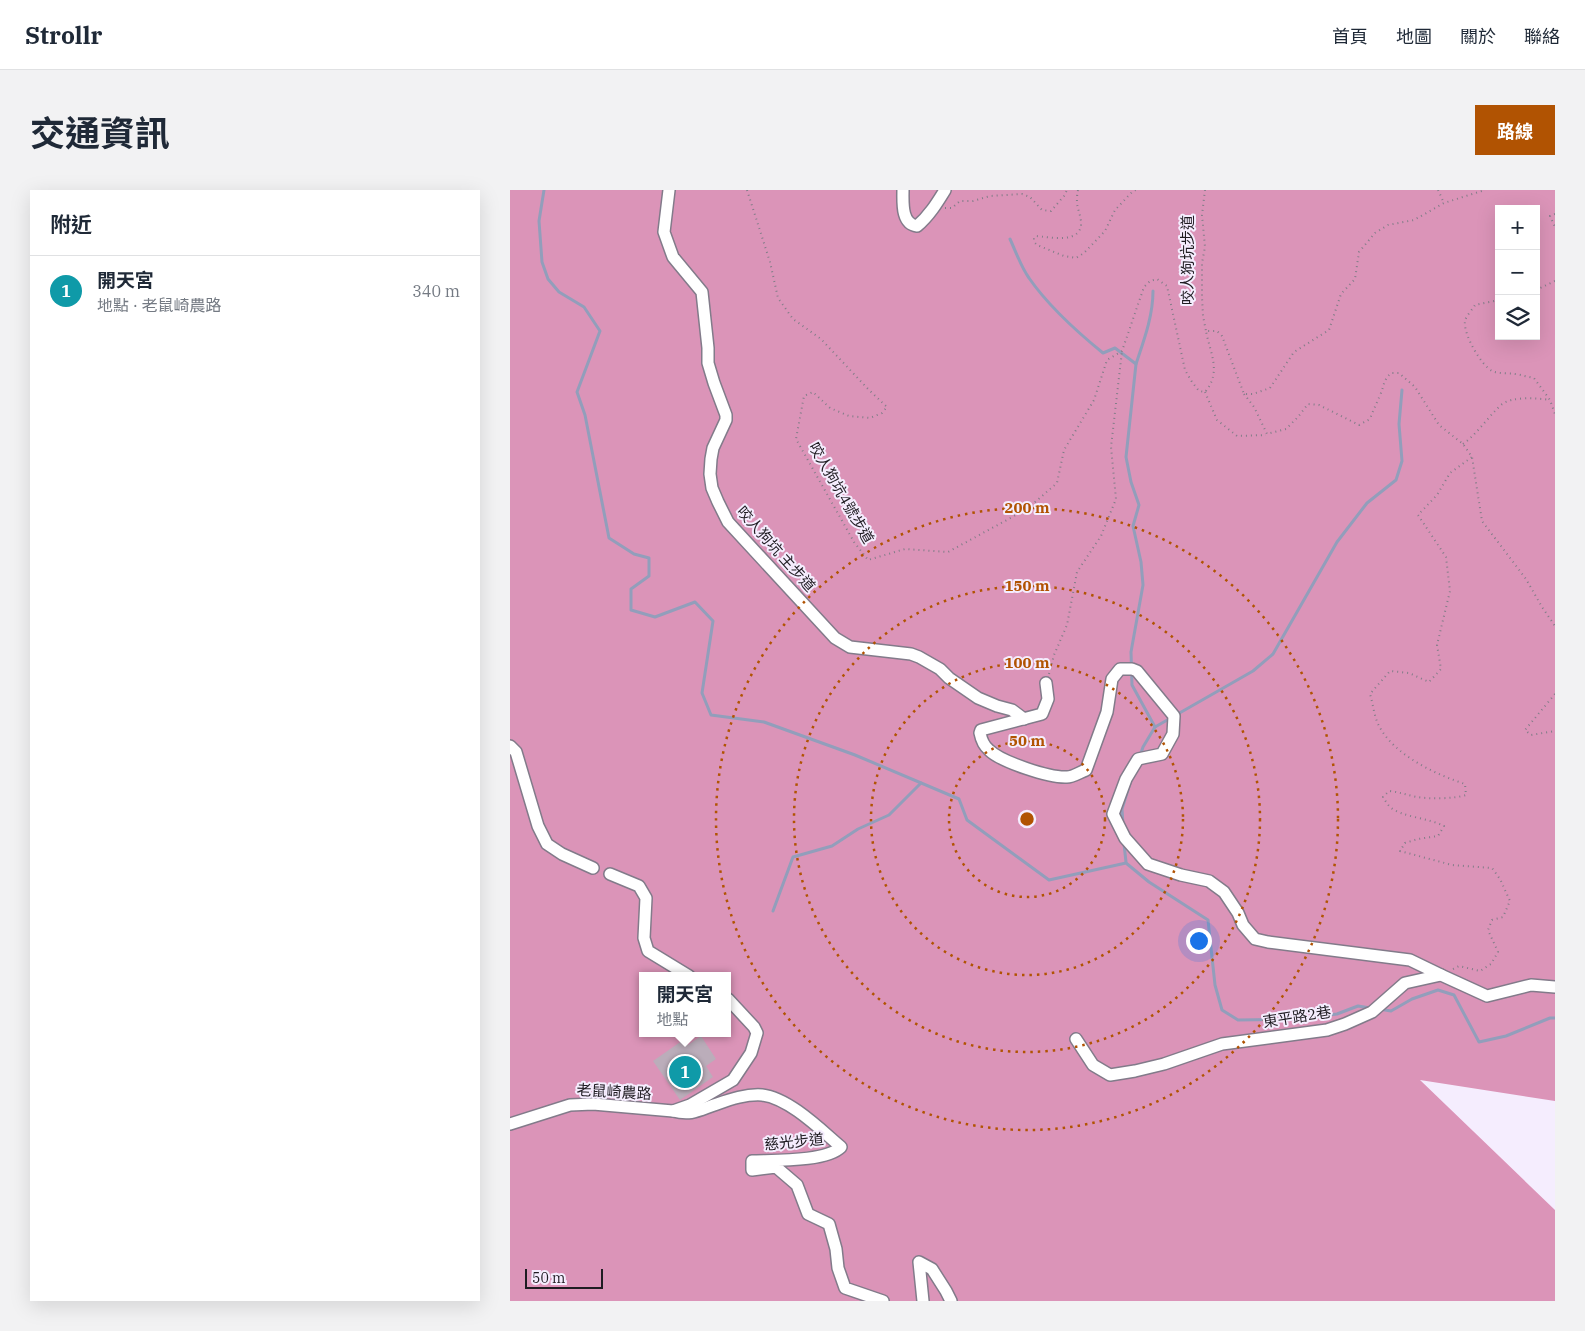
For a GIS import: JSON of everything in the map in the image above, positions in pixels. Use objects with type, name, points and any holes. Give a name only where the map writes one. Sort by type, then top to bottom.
[{"type":"street","name":"咬人狗坑 主步道","points":[[669,190],[664,232],[673,257],[702,292],[708,363],[726,415],[726,420],[713,448],[710,474],[712,488],[728,522],[835,638],[850,647],[920,656],[978,698],[1012,710],[1024,719]]},
{"type":"street","points":[[903,190],[904,209],[908,222],[917,226],[932,211],[945,190]]},
{"type":"street","points":[[1046,683],[1048,699],[1042,714],[981,730],[982,740],[988,750],[1017,765],[1039,772],[1068,777],[1086,770],[1107,712],[1112,679],[1120,669],[1136,671],[1174,716],[1173,734],[1162,754],[1138,759],[1126,779],[1113,814],[1126,838],[1148,864],[1209,882],[1224,892],[1238,912],[1243,926],[1255,939],[1410,960],[1487,996],[1530,985],[1555,987]]},
{"type":"street","points":[[510,746],[516,752],[538,826],[547,844],[562,854],[593,868]]},
{"type":"street","points":[[610,874],[639,886],[646,898],[644,938],[648,951],[682,972]]},
{"type":"street","name":"東平路2巷","points":[[1076,1039],[1093,1065],[1110,1075],[1135,1071],[1164,1064],[1222,1044],[1327,1030],[1372,1012],[1405,983],[1441,975]]},
{"type":"street","name":"老鼠崎農路","points":[[510,1124],[570,1105],[593,1104],[673,1111],[690,1105],[733,1080],[751,1053],[757,1033],[754,1027],[731,1002]]},
{"type":"street","name":"慈光步道","points":[[673,1111],[690,1114],[743,1096],[763,1095],[782,1102],[817,1125],[841,1147],[836,1152],[819,1157],[752,1161],[752,1170],[776,1167],[797,1185],[808,1214],[829,1224],[836,1248],[838,1268],[845,1288],[883,1301]]},
{"type":"street","points":[[923,1301],[919,1262],[932,1269],[951,1301]]},
{"type":"path","name":"咬人狗坑4號步道","points":[[747,190],[770,262],[778,298],[793,319],[822,339],[868,389],[887,406],[882,413],[870,418],[848,416],[830,408],[813,392],[804,396],[796,439],[854,542],[868,560],[905,549],[948,552],[1026,509],[1057,482],[1064,450],[1094,400],[1107,360],[1122,351],[1144,286],[1150,281],[1157,279],[1167,286],[1185,370],[1199,391],[1205,392]]},
{"type":"path","points":[[932,211],[952,208],[960,201],[973,201],[990,196],[1022,194],[1030,197],[1042,210],[1051,211],[1067,190]]},
{"type":"path","points":[[1078,190],[1076,207],[1080,229],[1077,234],[1068,238],[1036,236],[1034,239],[1037,245],[1064,256],[1076,258],[1084,253],[1105,231],[1115,210],[1136,190]]},
{"type":"path","name":"咬人狗坑步道","points":[[1205,190],[1202,215],[1205,247],[1202,263],[1203,316],[1214,358],[1211,385],[1205,392]]},
{"type":"path","points":[[1438,190],[1444,203]]},
{"type":"path","points":[[1244,394],[1253,394],[1270,388],[1294,352],[1329,330],[1341,294],[1355,279],[1358,252],[1375,233],[1388,225],[1414,220],[1444,203],[1485,190]]},
{"type":"path","points":[[1555,214],[1550,216],[1555,227]]},
{"type":"path","points":[[1540,288],[1555,281]]},
{"type":"path","points":[[1495,301],[1475,305],[1465,322],[1469,340],[1490,370],[1534,378],[1550,400],[1555,414]]},
{"type":"path","points":[[1206,331],[1217,331],[1222,336],[1244,394],[1254,407],[1267,434]]},
{"type":"path","points":[[1046,683],[1054,655],[1067,625],[1077,572],[1101,536],[1116,499],[1111,447],[1122,351]]},
{"type":"path","points":[[1205,392],[1217,420],[1237,436],[1267,434],[1286,429],[1308,404],[1319,405],[1359,425],[1370,419],[1382,392],[1384,381],[1391,373],[1399,373],[1415,387],[1439,425],[1463,444],[1472,457],[1482,522],[1526,579],[1542,608],[1555,626]]},
{"type":"path","points":[[1463,444],[1472,438],[1502,404],[1532,398],[1550,400]]},
{"type":"path","points":[[1441,975],[1459,966],[1480,971],[1491,964],[1498,952],[1488,930],[1492,920],[1502,917],[1510,902],[1492,868],[1452,866],[1400,851],[1405,843],[1418,838],[1438,836],[1444,826],[1391,808],[1383,797],[1389,791],[1403,792],[1418,797],[1457,798],[1466,795],[1465,784],[1427,769],[1388,740],[1377,723],[1370,694],[1390,671],[1409,673],[1430,682],[1441,669],[1437,645],[1450,591],[1446,557],[1418,515],[1436,494],[1450,472],[1472,457]]},
{"type":"path","points":[[1555,694],[1525,730],[1531,735],[1555,731]]},
{"type":"shaded area","points":[[510,190],[1555,190],[1555,1101],[1420,1080],[1555,1210],[1555,1301],[510,1301]]},
{"type":"building","points":[[702,1037],[716,1059],[706,1066],[713,1077],[680,1100],[653,1061],[686,1038],[688,1045]]},
{"type":"waterway","points":[[544,190],[539,221],[542,262],[548,279],[559,292],[584,307],[600,331],[577,392],[585,415],[609,538],[634,554],[649,558],[649,576],[631,589],[631,610],[655,617],[695,602],[713,621],[702,693],[711,715],[764,722],[855,755],[959,799],[967,820],[1049,880],[1126,863],[1149,882],[1208,920],[1215,985],[1222,1010],[1238,1020],[1297,1019],[1337,1014],[1358,1006],[1370,1008]]},
{"type":"waterway","points":[[1010,239],[1029,278],[1063,318],[1103,353],[1115,348],[1136,364],[1126,457],[1131,482],[1139,505],[1133,526],[1141,562],[1143,585],[1131,652],[1132,685],[1155,727],[1140,756]]},
{"type":"waterway","points":[[1136,364],[1150,319],[1153,291]]},
{"type":"waterway","points":[[1155,727],[1253,671],[1273,654],[1337,542],[1367,503],[1396,480],[1402,461],[1399,424],[1402,390]]},
{"type":"waterway","points":[[1123,825],[1122,809],[1131,780]]},
{"type":"waterway","points":[[773,911],[793,857],[832,846],[858,829],[889,815],[921,783]]},
{"type":"waterway","points":[[1124,844],[1126,862]]},
{"type":"waterway","points":[[1379,1009],[1391,1011],[1412,999],[1438,990],[1454,995],[1479,1042],[1506,1036],[1550,1018],[1555,1018]]},
{"type":"place","name":"開天宮","points":[[685,1072]]}]
